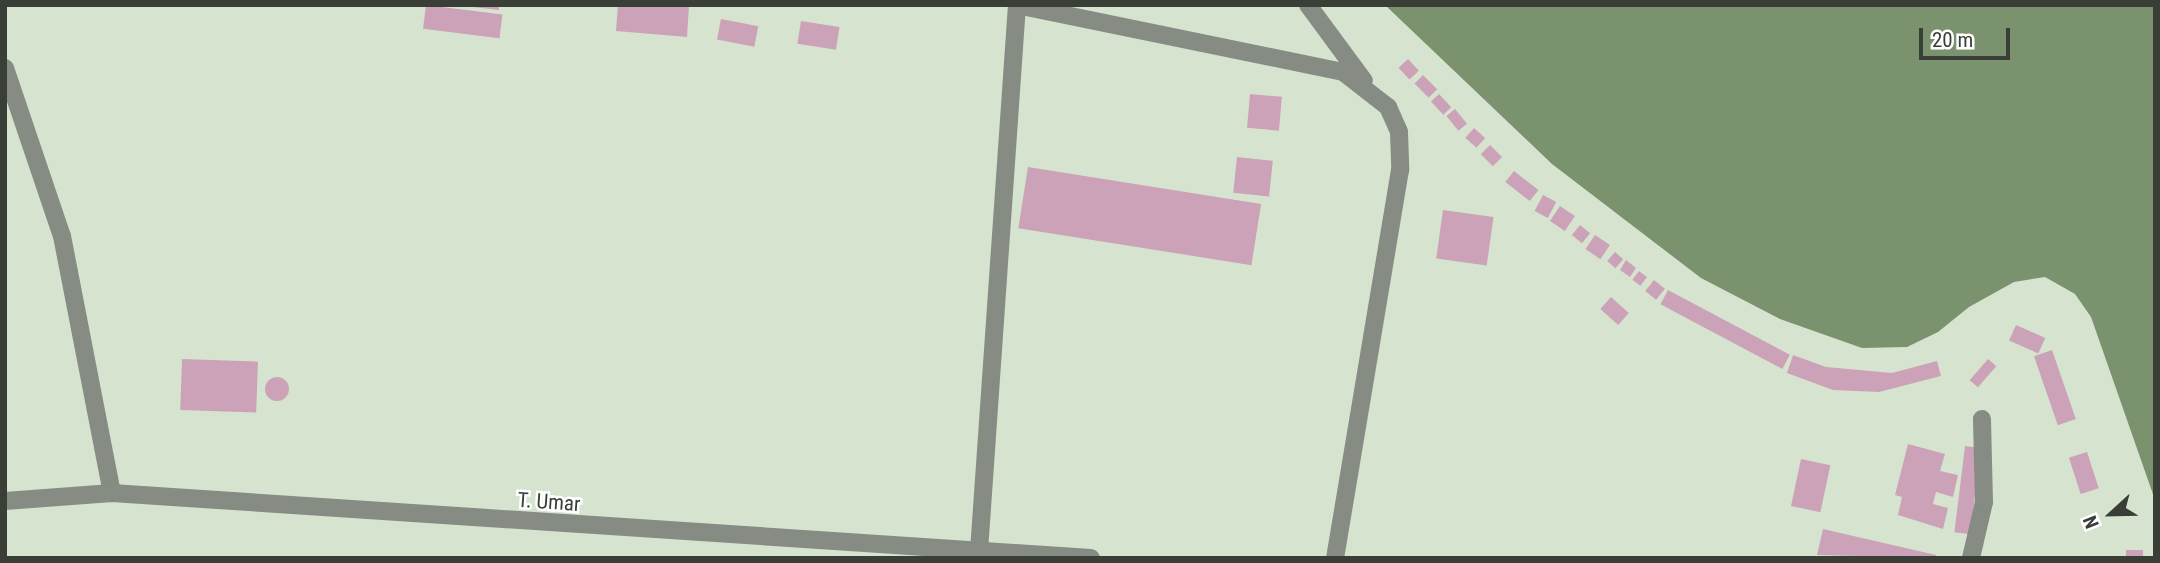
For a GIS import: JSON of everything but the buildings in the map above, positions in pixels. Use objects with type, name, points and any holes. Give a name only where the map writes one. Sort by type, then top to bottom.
[{"type":"street","points":[[979,551],[1017,5],[1343,72],[1370,89]]},
{"type":"street","points":[[1308,5],[1370,89],[1388,107],[1399,132],[1400,170],[1335,558]]},
{"type":"street","points":[[5,68],[62,236],[113,493]]},
{"type":"street","points":[[1971,558],[1984,502],[1982,419]]},
{"type":"street","name":"T. Umar","points":[[5,501],[113,493],[827,550],[979,551],[1091,558]]},
{"type":"shaded area","points":[[1385,5],[2155,5],[2155,500],[2091,317],[2075,294],[2045,277],[2014,282],[1969,307],[1938,332],[1907,347],[1862,348],[1780,319],[1701,278],[1552,164]]}]
